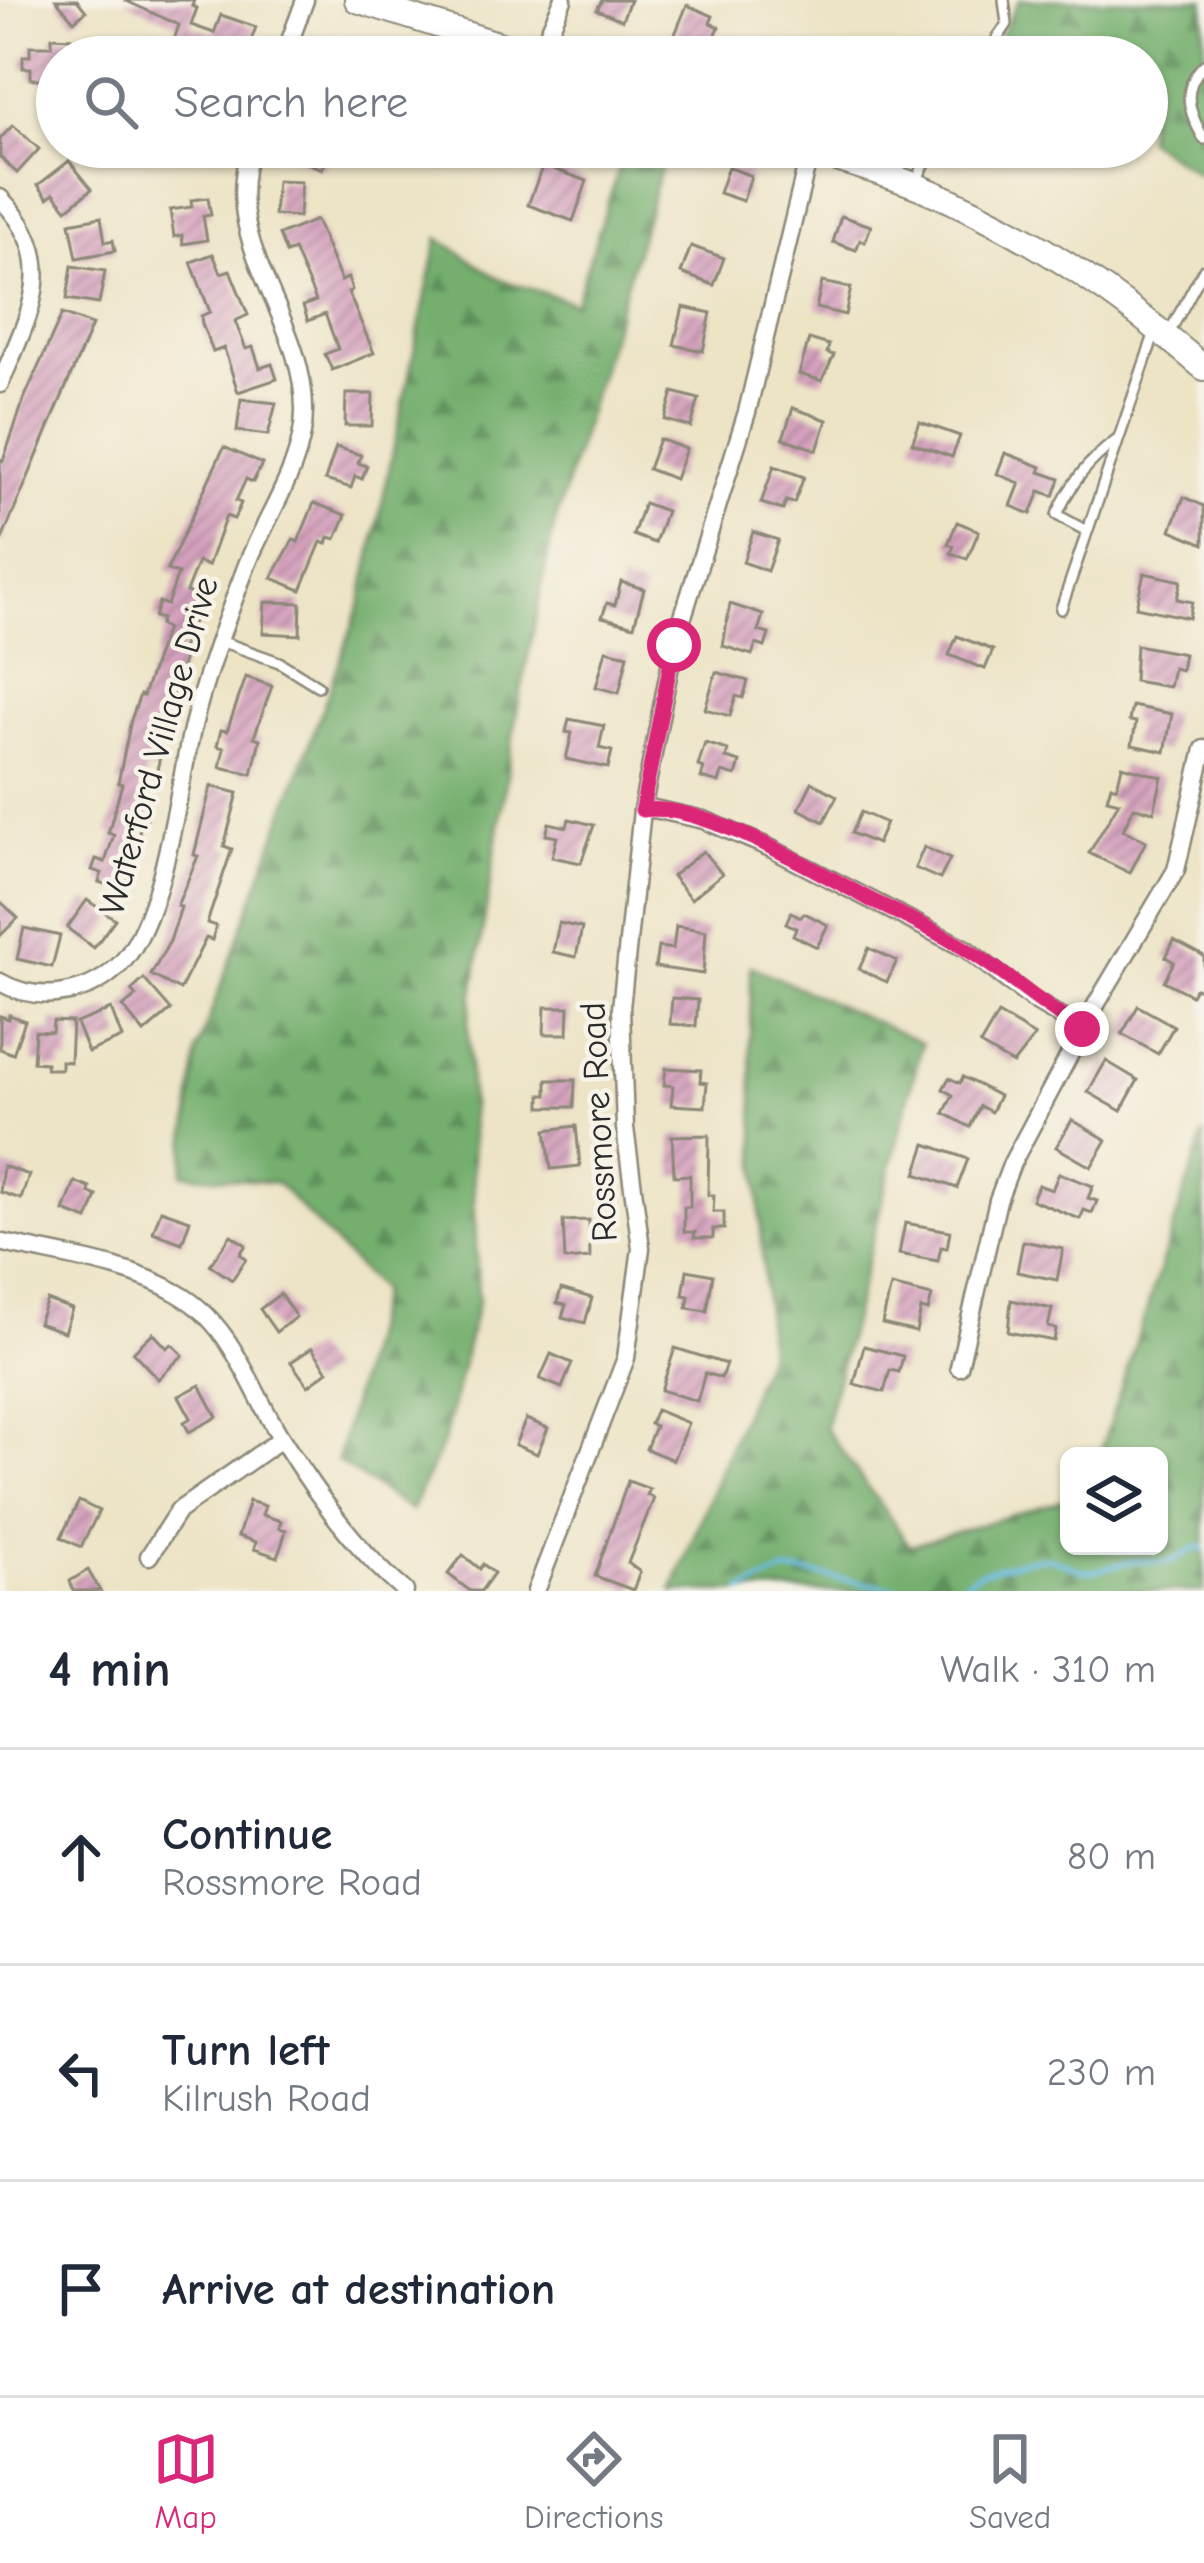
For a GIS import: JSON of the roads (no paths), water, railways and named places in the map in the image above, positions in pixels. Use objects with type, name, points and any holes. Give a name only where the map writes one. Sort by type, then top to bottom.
[{"type":"street","points":[[291,36],[304,0]]},
{"type":"street","points":[[357,0],[472,36]]},
{"type":"street","points":[[548,36],[563,0]]},
{"type":"street","name":"Waterford Village Drive","points":[[0,982],[31,993],[73,992],[109,975],[135,944],[170,841],[190,736],[220,640],[298,449],[304,410],[296,359],[249,242],[243,215],[244,168]]},
{"type":"street","name":"Rossmore Road","points":[[536,1591],[626,1358],[641,1248],[625,1128],[621,1008],[642,810],[674,645],[747,412],[800,168]]},
{"type":"street","points":[[862,168],[914,185],[1034,243],[1162,332],[1204,368]]},
{"type":"street","points":[[0,198],[28,232],[37,271],[32,306],[0,383]]},
{"type":"street","points":[[959,1366],[998,1200],[1012,1162],[1082,1029],[1176,870],[1204,749]]},
{"type":"street","points":[[642,810],[654,808],[704,820],[768,847],[966,949],[1082,1029]]},
{"type":"street","points":[[0,1242],[119,1270],[176,1292],[208,1315],[233,1348],[281,1439],[382,1573],[405,1591]]},
{"type":"street","points":[[149,1556],[178,1511],[281,1439]]},
{"type":"lane","points":[[999,36],[1007,24],[1004,0]]},
{"type":"lane","points":[[1204,65],[1188,90],[1190,115],[1204,139]]},
{"type":"lane","points":[[914,185],[922,168]]},
{"type":"lane","points":[[1061,609],[1116,441],[1162,332],[1204,269]]},
{"type":"lane","points":[[1085,530],[1057,515],[1069,488],[1097,454],[1116,441]]},
{"type":"lane","points":[[220,640],[296,670],[318,686]]},
{"type":"waterway","points":[[742,1591],[783,1572],[912,1591],[952,1589],[981,1572],[1029,1559],[1050,1558],[1095,1571],[1132,1561],[1171,1562],[1197,1547],[1204,1548]]}]
